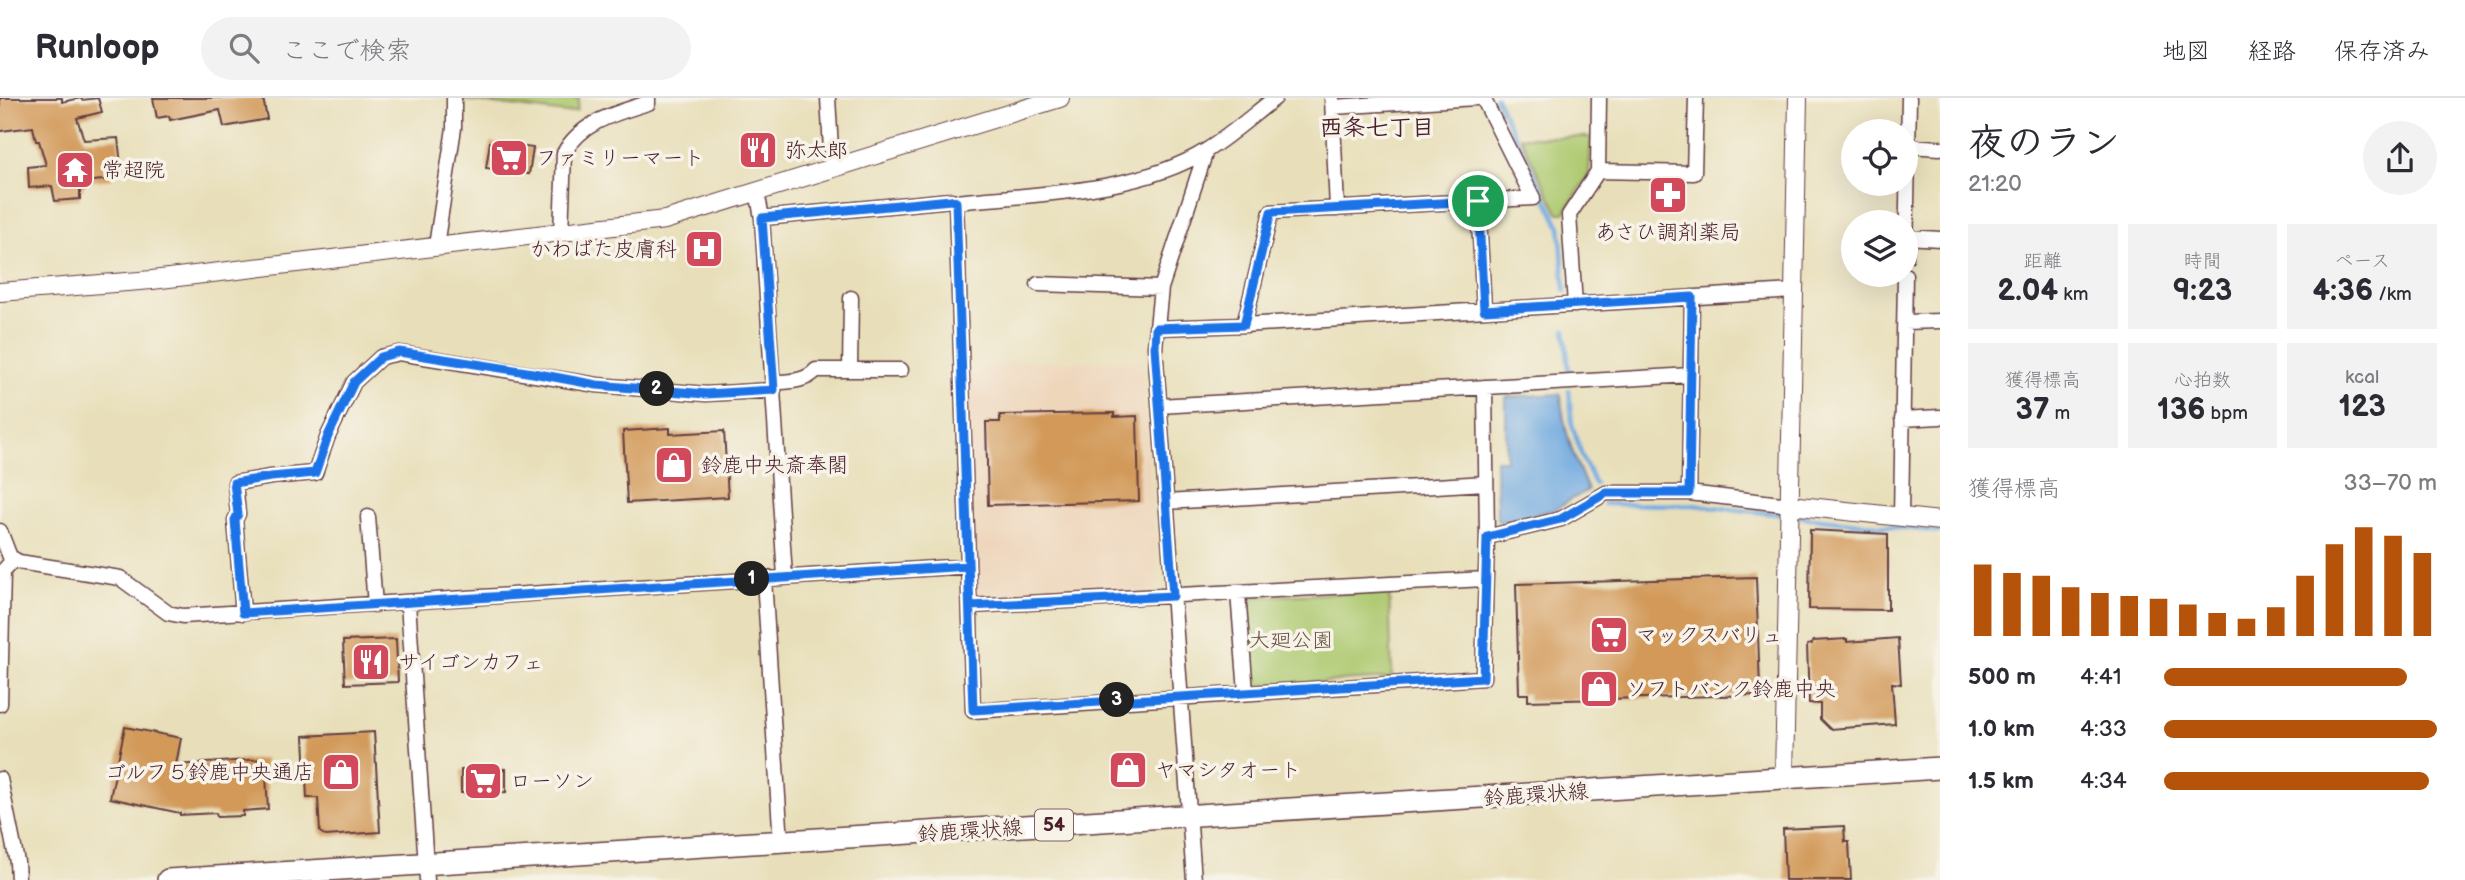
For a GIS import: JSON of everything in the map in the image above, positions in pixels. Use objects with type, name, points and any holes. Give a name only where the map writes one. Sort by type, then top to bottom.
[{"type":"main road","name":"鈴鹿環状線","points":[[168,880],[427,872],[781,843],[1940,768]]},
{"type":"street","points":[[436,246],[454,128],[454,98]]},
{"type":"street","points":[[561,233],[564,153],[581,131],[620,111],[648,103],[648,98]]},
{"type":"street","points":[[828,98],[832,167]]},
{"type":"street","points":[[0,292],[152,280],[665,220],[1060,98]]},
{"type":"street","points":[[762,218],[1097,187],[1155,173],[1206,151],[1275,98]]},
{"type":"street","points":[[1337,209],[1332,102],[1476,98]]},
{"type":"street","points":[[1244,325],[1271,212],[1533,198],[1483,98]]},
{"type":"street","points":[[1575,304],[1569,215],[1598,171],[1599,98]]},
{"type":"street","points":[[1598,171],[1694,173],[1696,98]]},
{"type":"street","points":[[1784,778],[1798,98]]},
{"type":"street","points":[[1909,98],[1909,119]]},
{"type":"street","points":[[1918,147],[1940,148]]},
{"type":"street","points":[[1194,880],[1155,347],[1161,288],[1206,151]]},
{"type":"street","points":[[757,191],[762,218],[785,577]]},
{"type":"street","points":[[1478,201],[1484,310]]},
{"type":"street","points":[[956,202],[973,710],[1483,678],[1487,537],[1485,387]]},
{"type":"street","points":[[1918,238],[1940,239]]},
{"type":"street","points":[[1038,284],[1161,288]]},
{"type":"street","points":[[1901,517],[1905,287]]},
{"type":"street","points":[[1156,328],[1794,291]]},
{"type":"street","points":[[1689,493],[1692,297]]},
{"type":"street","points":[[850,370],[851,298]]},
{"type":"street","points":[[1904,322],[1940,321]]},
{"type":"street","points":[[243,613],[234,483],[315,473],[328,436],[354,382],[381,357],[399,352],[597,385],[706,394],[774,386],[804,379],[816,370],[901,370]]},
{"type":"street","points":[[1159,406],[1691,375]]},
{"type":"street","points":[[1902,419],[1940,417]]},
{"type":"street","points":[[1166,502],[1486,483]]},
{"type":"street","points":[[1487,537],[1561,519],[1606,493],[1689,493],[1940,521]]},
{"type":"street","points":[[368,517],[376,605]]},
{"type":"street","points":[[0,531],[10,557],[14,559],[45,568],[120,578],[168,613],[183,616],[968,566]]},
{"type":"street","points":[[0,704],[4,571],[14,559]]},
{"type":"street","points":[[764,579],[781,843]]},
{"type":"street","points":[[970,606],[1485,579]]},
{"type":"street","points":[[1238,593],[1245,692]]},
{"type":"street","points":[[408,603],[427,872]]},
{"type":"street","points":[[0,779],[17,862],[18,880]]},
{"type":"shaded area","points":[[1141,361],[1158,583],[1152,591],[980,600],[974,595],[968,375],[999,362]]},
{"type":"green space","points":[[463,98],[579,98],[577,111],[566,113]]},
{"type":"green space","points":[[1520,137],[1591,137],[1589,174],[1564,213],[1558,213]]},
{"type":"green space","name":"大廻公園","points":[[1389,591],[1392,678],[1254,686],[1249,682],[1243,603],[1249,597]]},
{"type":"water","points":[[1561,394],[1570,444],[1588,490],[1553,510],[1500,522],[1497,520],[1496,460],[1506,460],[1506,397]]},
{"type":"building","points":[[0,98],[62,98],[62,102],[98,98],[102,112],[77,118],[84,140],[118,138],[122,174],[113,174],[113,179],[83,182],[84,190],[80,189],[80,199],[55,201],[52,186],[29,188],[28,167],[46,165],[39,141],[36,141],[33,127],[0,131]]},
{"type":"building","points":[[153,98],[263,98],[267,119],[224,127],[220,110],[170,120],[169,116],[157,118]]},
{"type":"building","name":"ファミリーマート","points":[[490,142],[533,148],[529,174],[486,168]]},
{"type":"building","points":[[1114,413],[1114,417],[1137,416],[1139,501],[988,505],[986,422],[1000,422],[1000,415]]},
{"type":"building","points":[[670,428],[670,434],[724,431],[728,497],[627,503],[623,431]]},
{"type":"building","points":[[1810,530],[1888,534],[1888,610],[1809,609]]},
{"type":"building","points":[[1756,577],[1760,689],[1757,689],[1757,695],[1528,701],[1528,694],[1519,694],[1516,584]]},
{"type":"building","points":[[1898,638],[1901,684],[1892,683],[1895,724],[1830,729],[1820,719],[1820,704],[1809,703],[1807,645],[1813,641],[1847,639],[1847,642]]},
{"type":"building","name":"サイゴンカフェ","points":[[396,639],[398,682],[345,684],[343,641]]},
{"type":"building","points":[[125,727],[181,738],[176,765],[265,759],[268,809],[243,811],[243,816],[217,817],[216,813],[180,815],[110,798]]},
{"type":"building","name":"ゴルフ５鈴鹿中央通店","points":[[374,732],[380,832],[326,836],[320,832],[318,798],[307,798],[304,736]]},
{"type":"building","name":"ローソン","points":[[506,769],[506,792],[461,793],[461,770]]},
{"type":"building","points":[[1844,826],[1845,842],[1849,842],[1851,880],[1785,880],[1783,829]]},
{"type":"waterway","points":[[1496,98],[1560,227],[1565,291]]},
{"type":"waterway","points":[[1565,330],[1569,373]]},
{"type":"waterway","points":[[1569,390],[1572,425],[1583,459],[1595,484]]},
{"type":"waterway","points":[[1604,504],[1694,505],[1785,515]]},
{"type":"waterway","points":[[1794,516],[1940,532]]},
{"type":"place","name":"弥太郎","points":[[758,150]]},
{"type":"place","name":"ファミリーマート","points":[[509,158]]},
{"type":"place","name":"常超院","points":[[75,170]]},
{"type":"place","name":"あさひ調剤薬局","points":[[1668,195]]},
{"type":"place","name":"かわばた皮膚科","points":[[704,249]]},
{"type":"place","name":"鈴鹿中央斎奉閣","points":[[674,465]]},
{"type":"place","name":"マックスバリュ","points":[[1609,635]]},
{"type":"place","name":"サイゴンカフェ","points":[[371,662]]},
{"type":"place","name":"ソフトバンク鈴鹿中央","points":[[1599,689]]},
{"type":"place","name":"ヤマシタオート","points":[[1128,770]]},
{"type":"place","name":"ゴルフ５鈴鹿中央通店","points":[[341,772]]},
{"type":"place","name":"ローソン","points":[[483,781]]},
{"type":"district","name":"西条七丁目","points":[[1377,128]]},
{"type":"route","points":[[1478,201],[1271,212],[1244,325],[1156,328],[1155,347],[1173,596],[970,606],[968,566],[243,613],[234,483],[315,473],[328,436],[354,382],[381,357],[399,352],[597,385],[706,394],[774,390],[762,218],[951,200],[956,202],[970,606],[973,710],[1483,678],[1487,537],[1561,519],[1606,493],[1689,493],[1692,297],[1484,310],[1478,201]]}]
